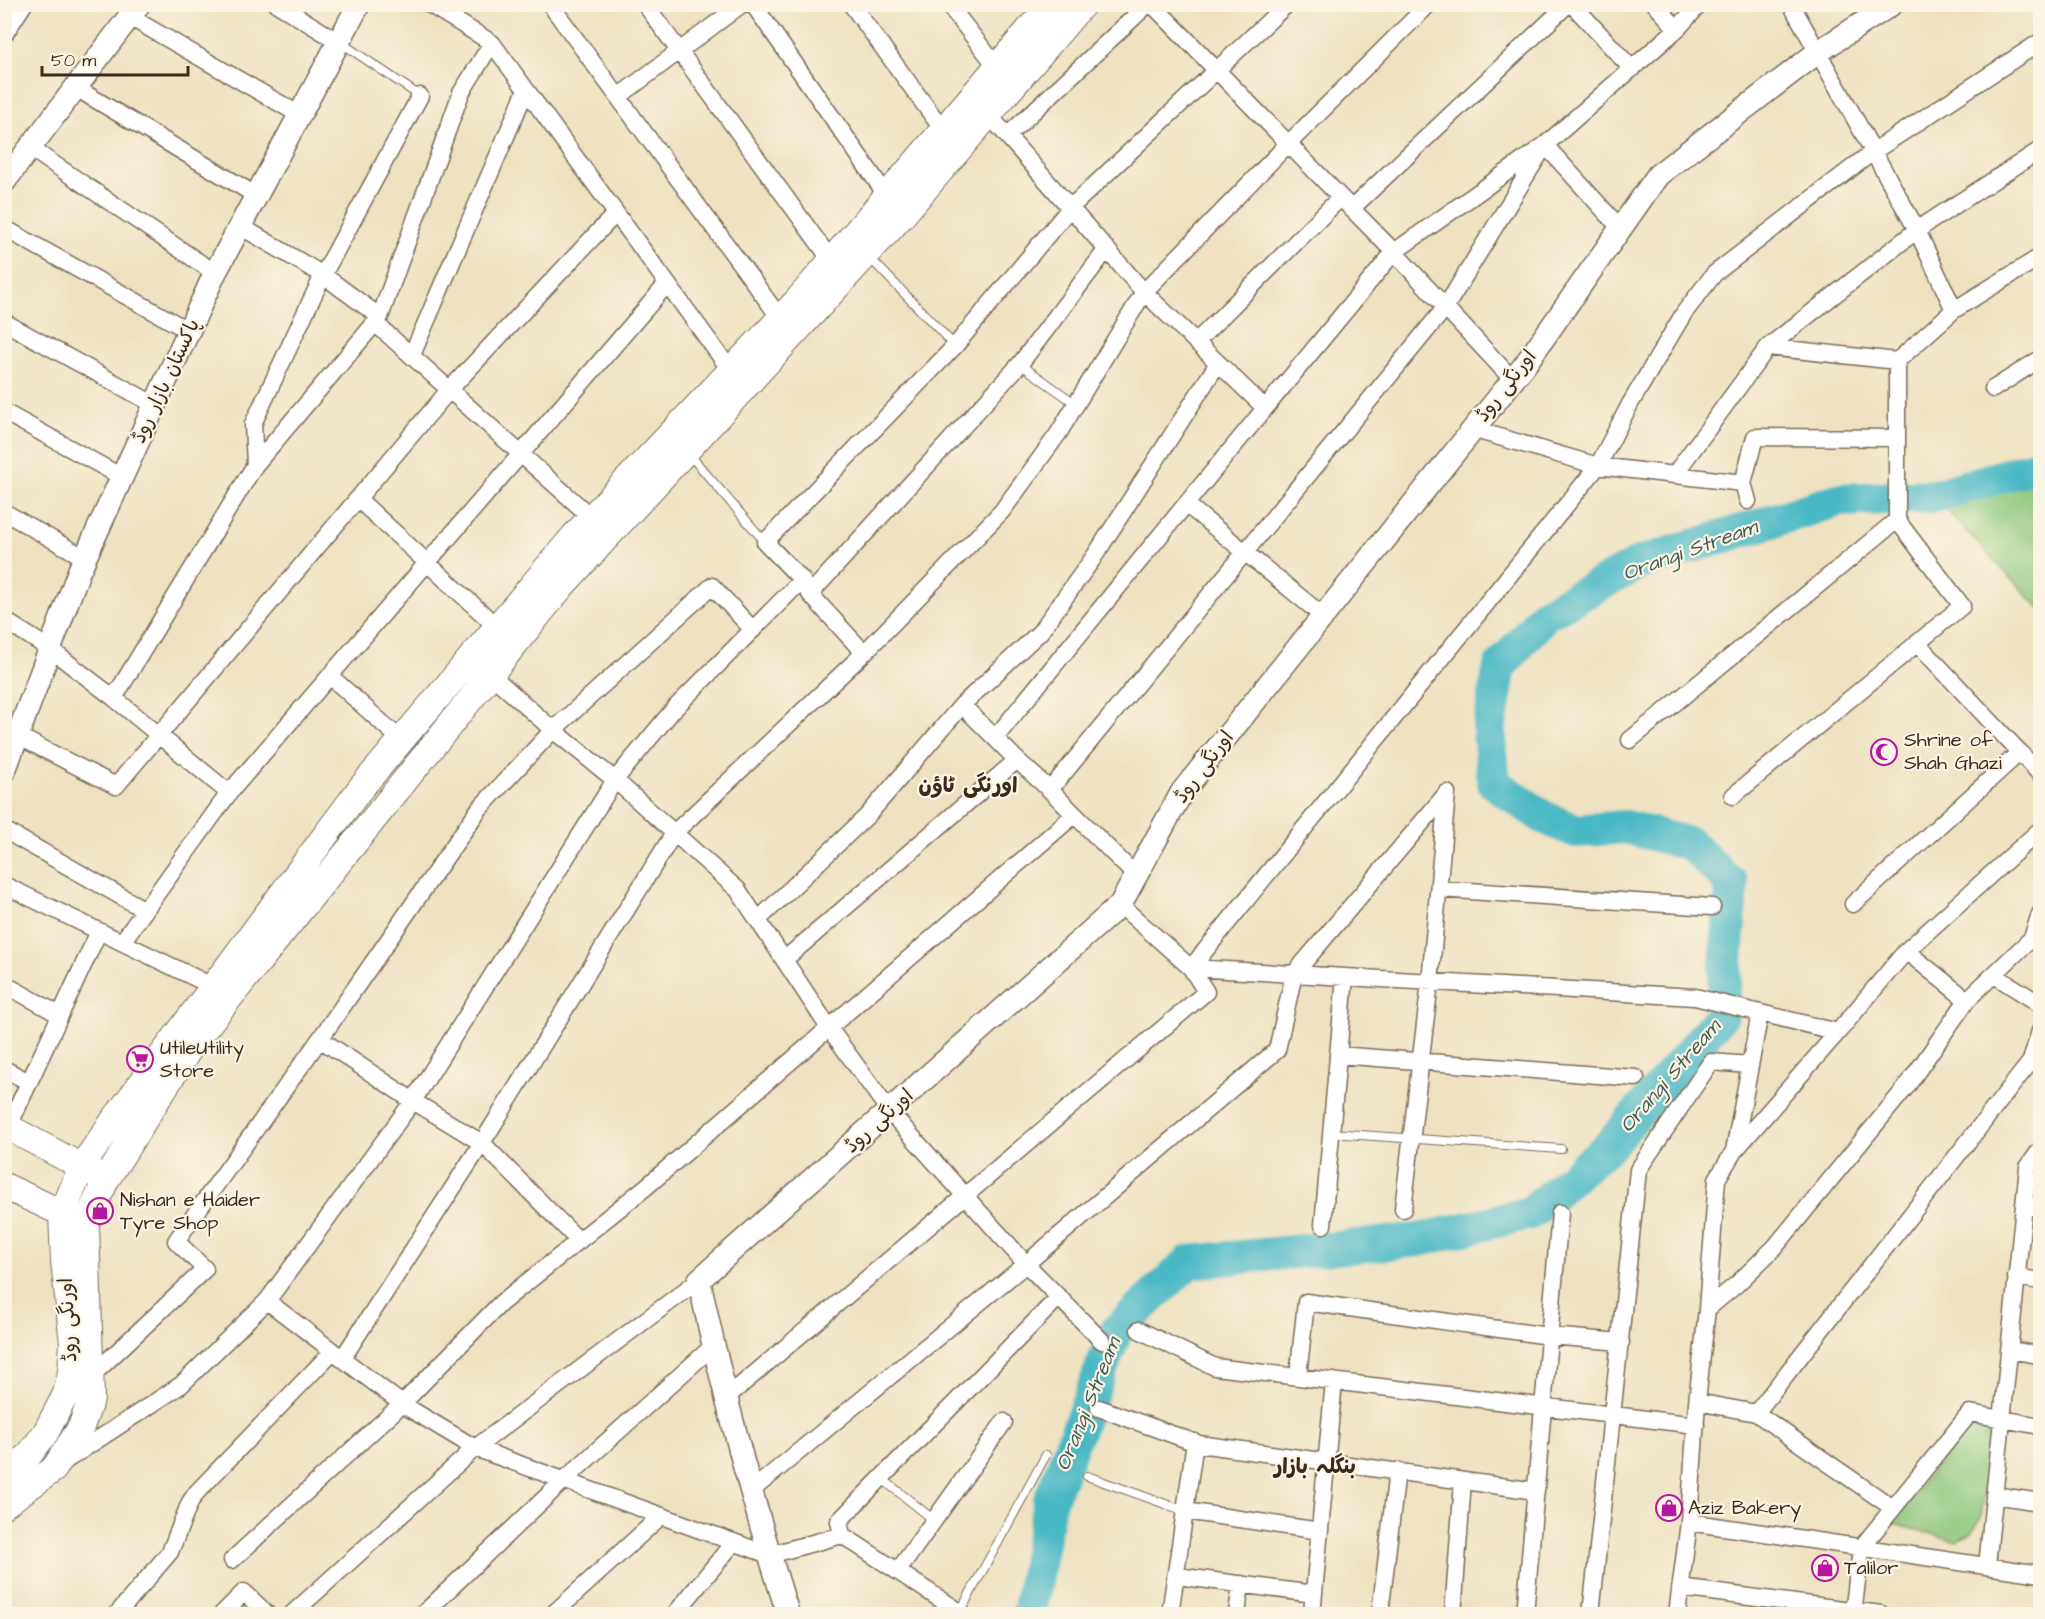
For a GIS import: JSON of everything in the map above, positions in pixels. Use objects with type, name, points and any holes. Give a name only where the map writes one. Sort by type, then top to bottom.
[{"type":"main road","points":[[62,1214],[82,1166],[212,986],[360,789],[591,517],[780,318],[1051,4]]},
{"type":"main road","points":[[4,1506],[54,1469],[81,1427],[91,1399],[86,1223],[106,1180],[194,1043],[561,587],[901,217],[1083,4]]},
{"type":"main road","points":[[6,1126],[106,1180]]},
{"type":"main road","points":[[4,1186],[86,1223]]},
{"type":"main road","name":"اورنگی روڈ","points":[[4,1475],[29,1455],[46,1432],[66,1395],[74,1343],[64,1262],[62,1214]]},
{"type":"street","points":[[4,35],[24,4]]},
{"type":"street","points":[[277,4],[339,42]]},
{"type":"street","name":"پاکستان بازار روڈ","points":[[4,772],[11,732],[50,649],[85,558],[215,273],[359,4]]},
{"type":"street","points":[[429,4],[492,43],[731,371]]},
{"type":"street","points":[[550,4],[780,318]]},
{"type":"street","points":[[645,4],[831,260]]},
{"type":"street","points":[[618,97],[742,4]]},
{"type":"street","points":[[753,4],[886,196]]},
{"type":"street","points":[[851,4],[943,130]]},
{"type":"street","points":[[948,4],[997,67]]},
{"type":"street","points":[[1007,136],[1150,4],[1394,252],[1512,380]]},
{"type":"street","points":[[864,652],[765,543],[955,346],[1070,208],[1287,4]]},
{"type":"street","points":[[117,1614],[170,1552],[190,1502],[197,1492],[337,1355],[482,1143],[674,833],[864,652],[1002,511],[1058,434],[1144,292],[1429,4]]},
{"type":"street","points":[[1196,342],[1345,203],[1568,4]]},
{"type":"street","points":[[1572,4],[1632,69]]},
{"type":"street","points":[[1655,4],[1677,29]]},
{"type":"street","points":[[994,738],[1394,252],[1545,145],[1677,29],[1700,4]]},
{"type":"street","points":[[1791,4],[1917,230],[1954,310]]},
{"type":"street","name":"اورنگی روڈ","points":[[699,1280],[1120,905],[1182,792],[1512,380],[1658,175],[1818,52],[1892,4]]},
{"type":"street","points":[[4,182],[135,11],[300,115]]},
{"type":"street","points":[[1191,968],[1598,466],[1630,404],[1684,313],[1714,274],[1874,151],[2040,42]]},
{"type":"street","points":[[114,698],[255,465],[377,320],[461,93],[492,43]]},
{"type":"street","points":[[76,88],[257,196]]},
{"type":"street","points":[[412,355],[526,90]]},
{"type":"street","points":[[255,465],[253,424],[323,275],[420,96]]},
{"type":"street","points":[[988,114],[1144,292],[1265,408]]},
{"type":"street","points":[[1545,145],[1620,228]]},
{"type":"street","points":[[1050,790],[1445,308],[1545,145]]},
{"type":"street","points":[[30,148],[215,273]]},
{"type":"street","points":[[1674,475],[1768,346],[1917,230],[2040,150]]},
{"type":"street","points":[[11,732],[116,786],[450,389],[616,213]]},
{"type":"street","points":[[240,226],[323,275],[377,320],[412,355],[591,517]]},
{"type":"street","points":[[4,228],[189,331]]},
{"type":"street","points":[[54,1469],[181,1385],[267,1302],[413,1101],[615,780],[673,710],[753,630],[806,587],[1020,364],[1107,249]]},
{"type":"street","points":[[1768,346],[1897,360],[1954,310],[2040,256]]},
{"type":"street","points":[[122,942],[229,793],[667,284]]},
{"type":"street","points":[[4,322],[155,405]]},
{"type":"street","points":[[1993,389],[2040,359]]},
{"type":"street","points":[[1733,796],[1962,606],[1897,519],[1897,360]]},
{"type":"street","points":[[758,920],[868,815],[962,705],[1040,632],[1094,557],[1218,363]]},
{"type":"street","points":[[4,412],[122,477]]},
{"type":"street","points":[[1472,429],[1598,466],[1743,483]]},
{"type":"street","points":[[1748,501],[1743,483],[1755,437],[1897,439]]},
{"type":"street","points":[[358,499],[497,627]]},
{"type":"street","points":[[1186,504],[1323,616]]},
{"type":"street","points":[[4,512],[85,558]]},
{"type":"street","points":[[1630,740],[1897,519]]},
{"type":"street","points":[[60,1407],[205,1269],[176,1241],[320,1039],[479,809],[553,730],[712,586],[753,630]]},
{"type":"street","points":[[4,620],[50,649],[114,698],[229,793]]},
{"type":"street","points":[[1917,643],[2040,774]]},
{"type":"street","points":[[490,674],[553,730],[615,780],[738,890],[829,1028],[890,1112],[1026,1264],[1102,1341]]},
{"type":"street","points":[[330,676],[401,740]]},
{"type":"street","points":[[962,705],[1137,877]]},
{"type":"street","points":[[1852,904],[2020,752]]},
{"type":"street","points":[[784,960],[1017,760]]},
{"type":"street","points":[[751,1491],[1026,1264],[1277,1050],[1294,974],[1447,793],[1430,982],[1403,1209]]},
{"type":"street","points":[[232,1560],[402,1404],[501,1302],[646,1187],[1074,815]]},
{"type":"street","points":[[4,830],[145,910]]},
{"type":"street","points":[[1677,1614],[1689,1522],[1717,1179],[1734,1151],[1906,951],[2040,830]]},
{"type":"street","points":[[4,885],[212,986]]},
{"type":"street","points":[[1439,889],[1712,908]]},
{"type":"street","points":[[727,1397],[1206,992],[1191,968],[1120,905]]},
{"type":"street","points":[[1707,1309],[1775,1247],[1906,1086],[1967,1000],[2032,938],[2040,914]]},
{"type":"street","points":[[6,1126],[29,1082],[99,931]]},
{"type":"street","points":[[1906,951],[1967,1000]]},
{"type":"street","points":[[1191,968],[1695,997],[1838,1032]]},
{"type":"street","points":[[1994,975],[2036,995]]},
{"type":"street","points":[[1323,1225],[1345,977]]},
{"type":"street","points":[[4,984],[60,1015]]},
{"type":"street","points":[[1734,1151],[1759,1013]]},
{"type":"street","points":[[1756,1413],[2033,1070],[2031,1061],[2040,1031]]},
{"type":"street","points":[[320,1039],[413,1101],[482,1143],[579,1241]]},
{"type":"street","points":[[1338,1055],[1636,1078]]},
{"type":"street","points":[[1591,1614],[1638,1170],[1711,1062],[1750,1065]]},
{"type":"street","points":[[4,1069],[29,1082]]},
{"type":"street","points":[[1987,1566],[2016,1277],[2032,1206],[2028,1167],[2040,1150]]},
{"type":"street","points":[[1525,1614],[1560,1213]]},
{"type":"street","points":[[2016,1277],[2040,1281]]},
{"type":"street","points":[[292,1614],[475,1448],[699,1280],[713,1346],[751,1491],[788,1614]]},
{"type":"street","points":[[962,1613],[842,1535],[839,1521],[1059,1297]]},
{"type":"street","points":[[267,1302],[402,1404],[475,1448],[769,1555],[842,1535]]},
{"type":"street","points":[[1298,1377],[1306,1302],[1549,1336],[1621,1342]]},
{"type":"street","points":[[1139,1330],[1215,1367],[1696,1425]]},
{"type":"street","points":[[423,1614],[563,1481],[713,1346]]},
{"type":"street","points":[[2009,1350],[2040,1355]]},
{"type":"street","points":[[1312,1614],[1334,1382]]},
{"type":"street","points":[[1697,1402],[1756,1413],[1893,1508]]},
{"type":"street","points":[[1099,1408],[1195,1442],[1536,1491]]},
{"type":"street","points":[[1854,1612],[1862,1548],[1970,1413],[2040,1426]]},
{"type":"street","points":[[898,1571],[1004,1422]]},
{"type":"street","points":[[1170,1614],[1195,1442]]},
{"type":"street","points":[[1380,1614],[1397,1471]]},
{"type":"street","points":[[1453,1614],[1463,1480]]},
{"type":"street","points":[[1994,1495],[2040,1502]]},
{"type":"street","points":[[1185,1511],[1320,1531]]},
{"type":"street","points":[[553,1614],[661,1516]]},
{"type":"street","points":[[1689,1522],[2040,1574]]},
{"type":"street","points":[[675,1614],[734,1542]]},
{"type":"street","points":[[1177,1576],[1314,1594]]},
{"type":"street","points":[[1238,1614],[1241,1584]]},
{"type":"street","points":[[1680,1588],[1881,1614]]},
{"type":"street","points":[[222,1614],[244,1592],[267,1614]]},
{"type":"lane","points":[[339,42],[420,96]]},
{"type":"lane","points":[[866,254],[955,346]]},
{"type":"lane","points":[[1020,364],[1076,404]]},
{"type":"lane","points":[[686,451],[765,543]]},
{"type":"lane","points":[[1331,1133],[1561,1149]]},
{"type":"lane","points":[[962,1613],[1046,1455]]},
{"type":"lane","points":[[1087,1476],[1185,1511]]},
{"type":"lane","points":[[881,1478],[934,1520]]},
{"type":"green space","points":[[2040,479],[2040,609],[1945,508]]},
{"type":"green space","points":[[1971,1423],[1993,1428],[1981,1517],[1970,1534],[1957,1541],[1891,1523]]},
{"type":"waterway","name":"Orangi Stream","points":[[1029,1614],[1049,1503],[1116,1331],[1189,1262],[1419,1240],[1530,1213],[1610,1145],[1722,1015],[1732,884],[1690,844],[1625,827],[1576,831],[1543,817],[1494,783],[1489,730],[1500,667],[1545,614],[1640,563],[1838,500],[1935,496],[2040,465]]},
{"type":"place","name":"Shrine of Shah Ghazi","points":[[1884,752]]},
{"type":"place","name":"UtileUtility Store","points":[[140,1059]]},
{"type":"place","name":"Nishan e Haider Tyre Shop","points":[[100,1211]]},
{"type":"place","name":"Aziz Bakery","points":[[1669,1508]]},
{"type":"place","name":"Talilor","points":[[1825,1568]]},
{"type":"district","name":"اورنگی ٹاؤن","points":[[968,785]]},
{"type":"district","name":"بنگلہ بازار","points":[[1315,1466]]}]
